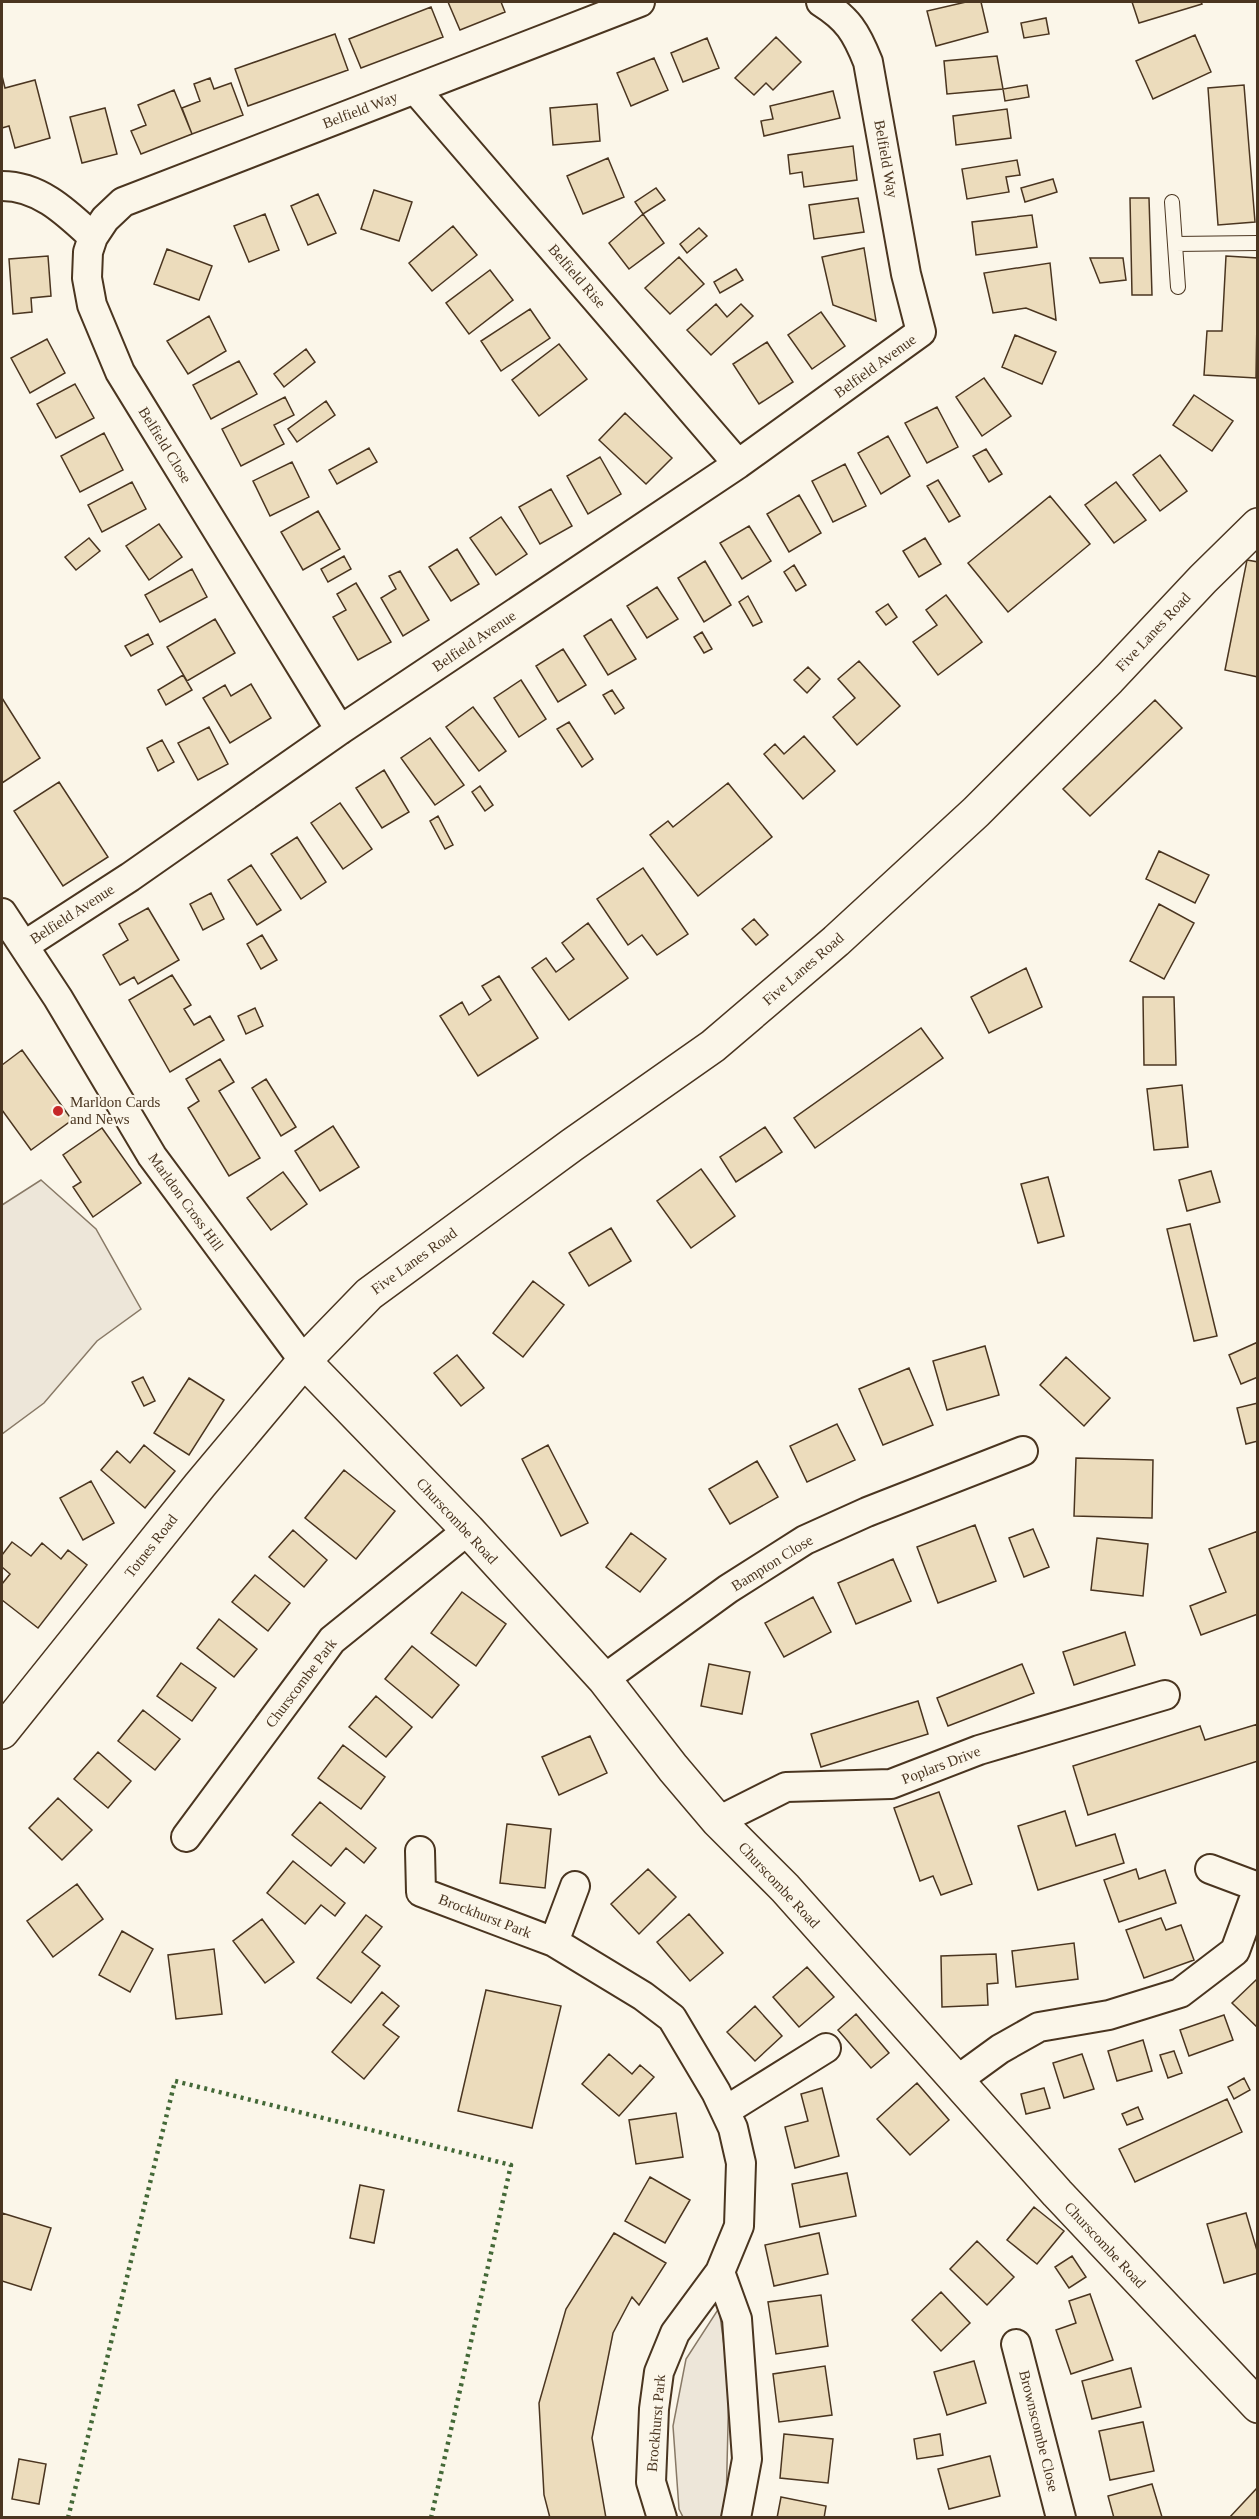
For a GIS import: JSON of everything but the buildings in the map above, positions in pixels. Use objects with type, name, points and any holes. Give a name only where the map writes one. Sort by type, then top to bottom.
[{"type":"street","name":"Belfield Way","points":[[93,237],[105,219],[123,202],[640,2]]},
{"type":"street","name":"Belfield Way","points":[[821,2],[838,13],[856,32],[868,62],[906,274],[921,332]]},
{"type":"street","name":"Belfield Rise","points":[[415,89],[738,464]]},
{"type":"street","points":[[2,186],[37,194],[61,208],[93,237]]},
{"type":"street","name":"Belfield Close","points":[[93,237],[88,252],[87,278],[92,304],[120,372],[340,730]]},
{"type":"street","name":"Belfield Avenue","points":[[25,945],[130,877],[340,730],[738,464],[921,332]]},
{"type":"street","name":"Five Lanes Road","points":[[304,1361],[369,1294],[572,1145],[713,1046],[837,941],[984,804],[1109,679],[1257,525]]},
{"type":"street","name":"Marldon Cross Hill","points":[[2,913],[25,945],[152,1156],[304,1361]]},
{"type":"street","name":"Churscombe Road","points":[[304,1361],[468,1530],[604,1679],[673,1768],[718,1821],[785,1888],[1057,2193],[1257,2406]]},
{"type":"street","name":"Totnes Road","points":[[2,1732],[200,1485],[304,1361]]},
{"type":"street","name":"Bampton Close","points":[[604,1679],[728,1589],[805,1539],[867,1512],[1023,1451]]},
{"type":"street","name":"Churscombe Park","points":[[186,1837],[332,1640],[468,1530]]},
{"type":"street","name":"Poplars Drive","points":[[718,1821],[786,1787],[891,1784],[979,1750],[1165,1695]]},
{"type":"street","name":"Brockhurst Park","points":[[420,1851],[421,1892],[554,1942],[643,1996],[672,2018],[716,2092],[733,2128],[741,2163],[739,2226],[720,2272],[675,2333],[659,2372],[654,2409],[651,2482],[662,2517]]},
{"type":"street","points":[[956,2081],[1000,2049],[1039,2027],[1109,2015],[1180,1993],[1234,1951],[1257,1887],[1210,1869]]},
{"type":"street","points":[[554,1942],[574,1886]]},
{"type":"street","points":[[725,2111],[826,2048]]},
{"type":"street","points":[[720,2272],[737,2319],[747,2458],[736,2517]]},
{"type":"street","name":"Brownscombe Close","points":[[1016,2344],[1061,2517]]},
{"type":"lane","points":[[1172,202],[1178,287]]},
{"type":"lane","points":[[1175,244],[1257,243]]},
{"type":"shaded area","points":[[41,1180],[96,1229],[141,1309],[97,1341],[44,1403],[2,1434],[2,1205]]},
{"type":"shaded area","points":[[719,2308],[729,2383],[726,2507],[722,2518],[683,2517],[679,2509],[673,2426],[686,2359]]},
{"type":"hedge","points":[[68,2518],[175,2081],[511,2165],[431,2518]]},
{"type":"place","name":"Marldon Cards and News","points":[[58,1111]]}]
